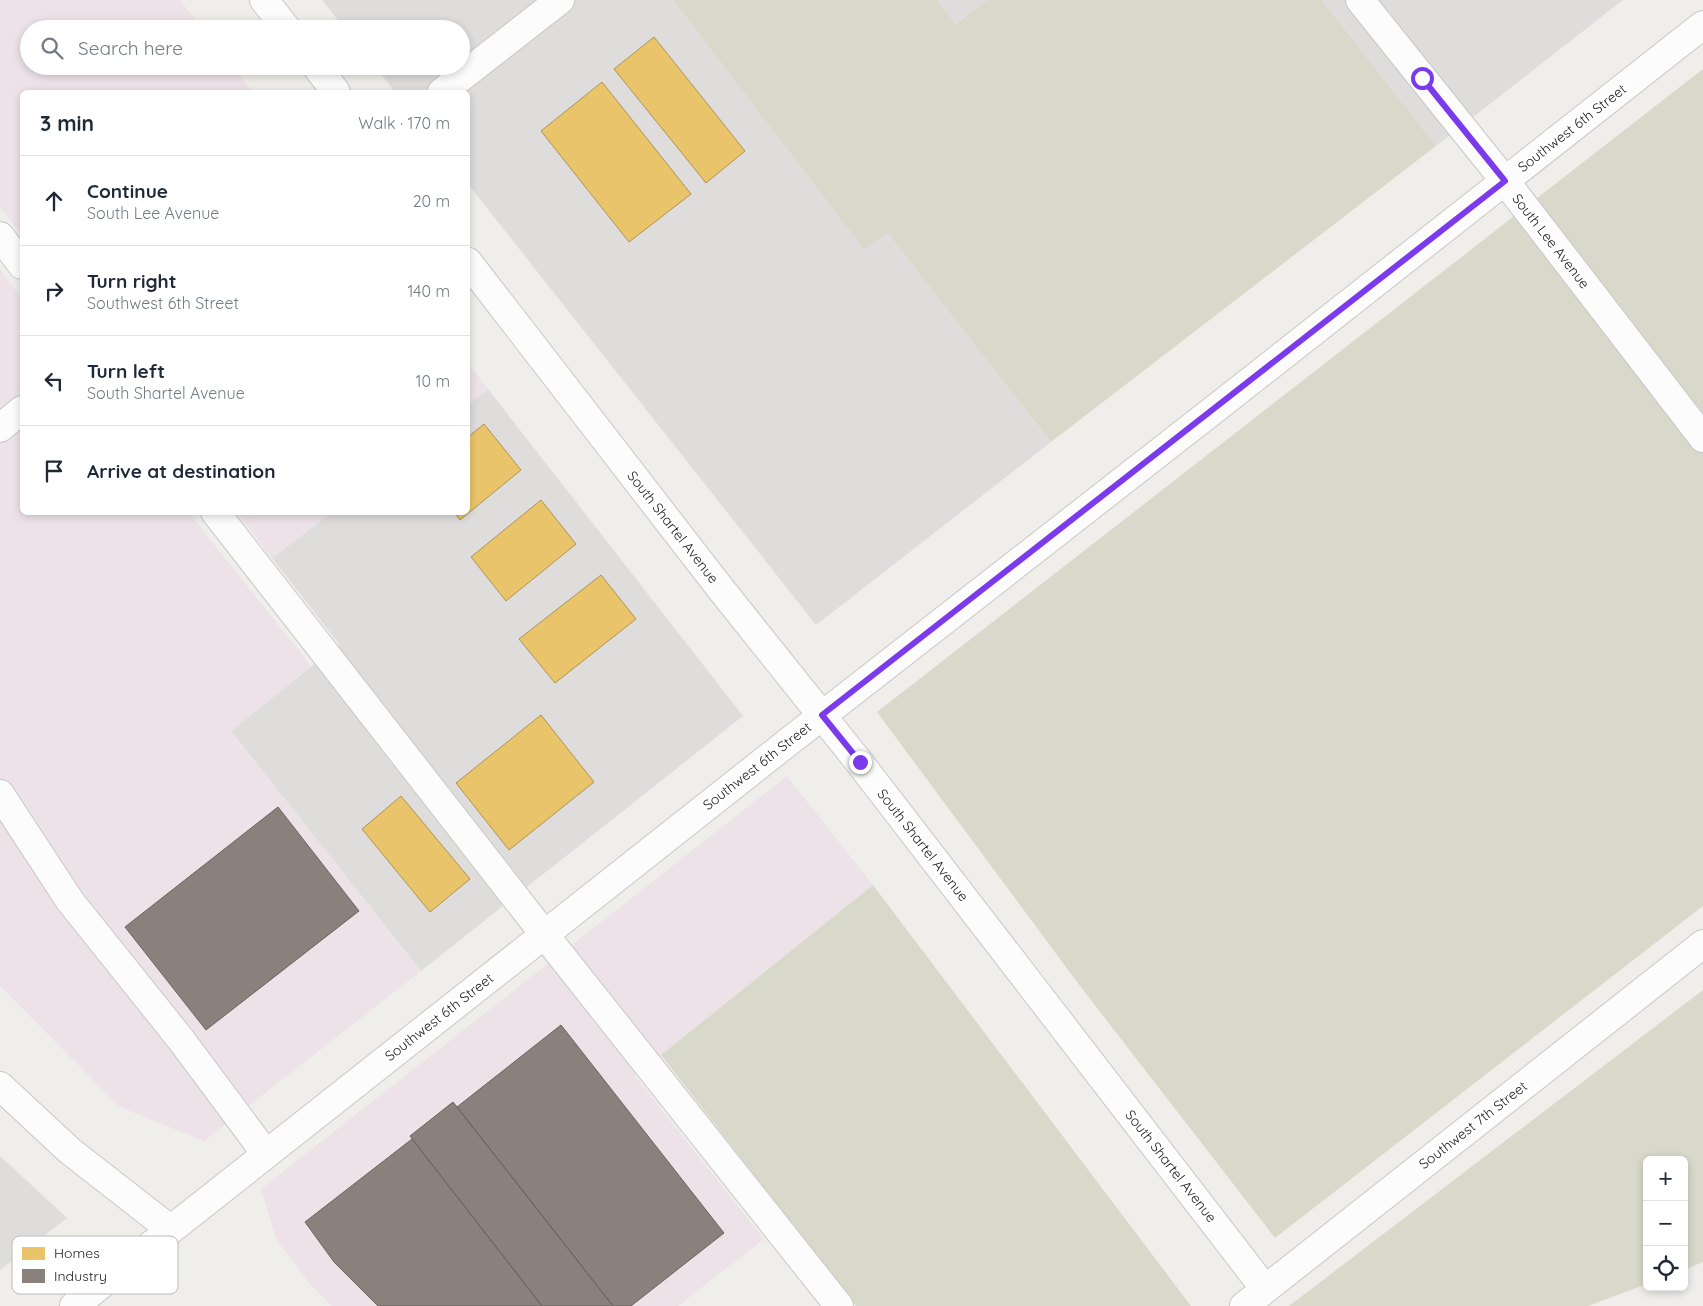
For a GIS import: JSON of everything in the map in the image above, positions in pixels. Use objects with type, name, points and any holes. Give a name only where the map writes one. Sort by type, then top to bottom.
[{"type":"street","points":[[264,0],[280,20]]},
{"type":"street","points":[[470,70],[560,0]]},
{"type":"street","name":"South Lee Avenue","points":[[1360,0],[1505,181],[1703,438]]},
{"type":"street","name":"Southwest 6th Street","points":[[161,1236],[1703,24]]},
{"type":"street","points":[[323,75],[334,90]]},
{"type":"street","points":[[445,90],[464,75]]},
{"type":"street","points":[[0,236],[20,262]]},
{"type":"street","name":"South Shartel Avenue","points":[[470,265],[720,588],[866,770],[1265,1289]]},
{"type":"street","points":[[0,428],[20,412]]},
{"type":"street","points":[[217,515],[544,934],[839,1306]]},
{"type":"street","points":[[0,794],[70,901],[182,1042],[266,1154]]},
{"type":"street","name":"Southwest 7th Street","points":[[1244,1306],[1703,944]]},
{"type":"street","points":[[0,1086],[70,1151],[170,1229]]},
{"type":"street","name":"Southwest 6th Street","points":[[74,1306],[89,1294]]},
{"type":"shaded area","points":[[0,0],[180,0],[195,20],[20,20],[20,75],[239,75],[251,90],[20,90],[20,233],[0,207]]},
{"type":"shaded area","points":[[322,0],[673,0],[864,248],[888,232],[1051,442],[816,625],[470,187],[470,90],[393,90],[382,75],[470,75],[470,20],[338,20]]},
{"type":"shaded area","points":[[673,0],[937,0],[956,24],[987,0],[1322,0],[1436,146],[1051,442],[888,233],[864,249]]},
{"type":"shaded area","points":[[937,0],[987,0],[956,24]]},
{"type":"shaded area","points":[[1322,0],[1623,0],[1436,146]]},
{"type":"shaded area","points":[[1703,69],[1703,906],[1275,1238],[1080,986],[877,712]]},
{"type":"shaded area","points":[[0,269],[20,296],[20,515],[191,515],[311,666],[231,731],[421,971],[204,1141],[120,1107],[0,986]]},
{"type":"shaded area","points":[[470,366],[488,389],[470,403]]},
{"type":"shaded area","points":[[488,389],[743,716],[421,971],[231,731],[339,644],[272,558],[328,515],[470,515],[470,403]]},
{"type":"shaded area","points":[[239,515],[328,515],[272,558]]},
{"type":"shaded area","points":[[787,776],[873,885],[635,1076],[764,1239],[678,1306],[332,1306],[310,1284],[277,1241],[261,1189]]},
{"type":"shaded area","points":[[873,885],[1191,1306],[856,1306],[661,1055]]},
{"type":"shaded area","points":[[1703,990],[1703,1262],[1688,1268],[1688,1156],[1643,1156],[1643,1285],[1588,1306],[1289,1306]]},
{"type":"shaded area","points":[[0,1156],[67,1218],[44,1236],[12,1236],[12,1261],[0,1270]]},
{"type":"building: Homes","points":[[654,37],[745,151],[706,183],[614,69]]},
{"type":"building: Homes","points":[[602,82],[691,194],[629,242],[541,131]]},
{"type":"building: Homes","points":[[484,424],[521,470],[470,512],[470,435]]},
{"type":"building: Homes","points":[[541,500],[576,544],[506,601],[471,557]]},
{"type":"building: Homes","points":[[456,515],[466,515],[460,520]]},
{"type":"building: Homes","points":[[601,575],[636,619],[555,683],[519,639]]},
{"type":"building: Homes","points":[[541,715],[594,782],[509,850],[456,783]]},
{"type":"building: Homes","points":[[401,796],[470,879],[430,912],[362,829]]},
{"type":"building: Industry","points":[[278,807],[359,911],[206,1030],[125,927]]},
{"type":"building: Industry","points":[[561,1025],[724,1233],[631,1306],[613,1306],[457,1107]]},
{"type":"building: Industry","points":[[453,1102],[613,1306],[542,1306],[410,1136]]},
{"type":"building: Industry","points":[[412,1139],[542,1306],[378,1306],[334,1262],[305,1222]]},
{"type":"route","points":[[860,762],[822,715],[1505,181],[1422,78]]}]
